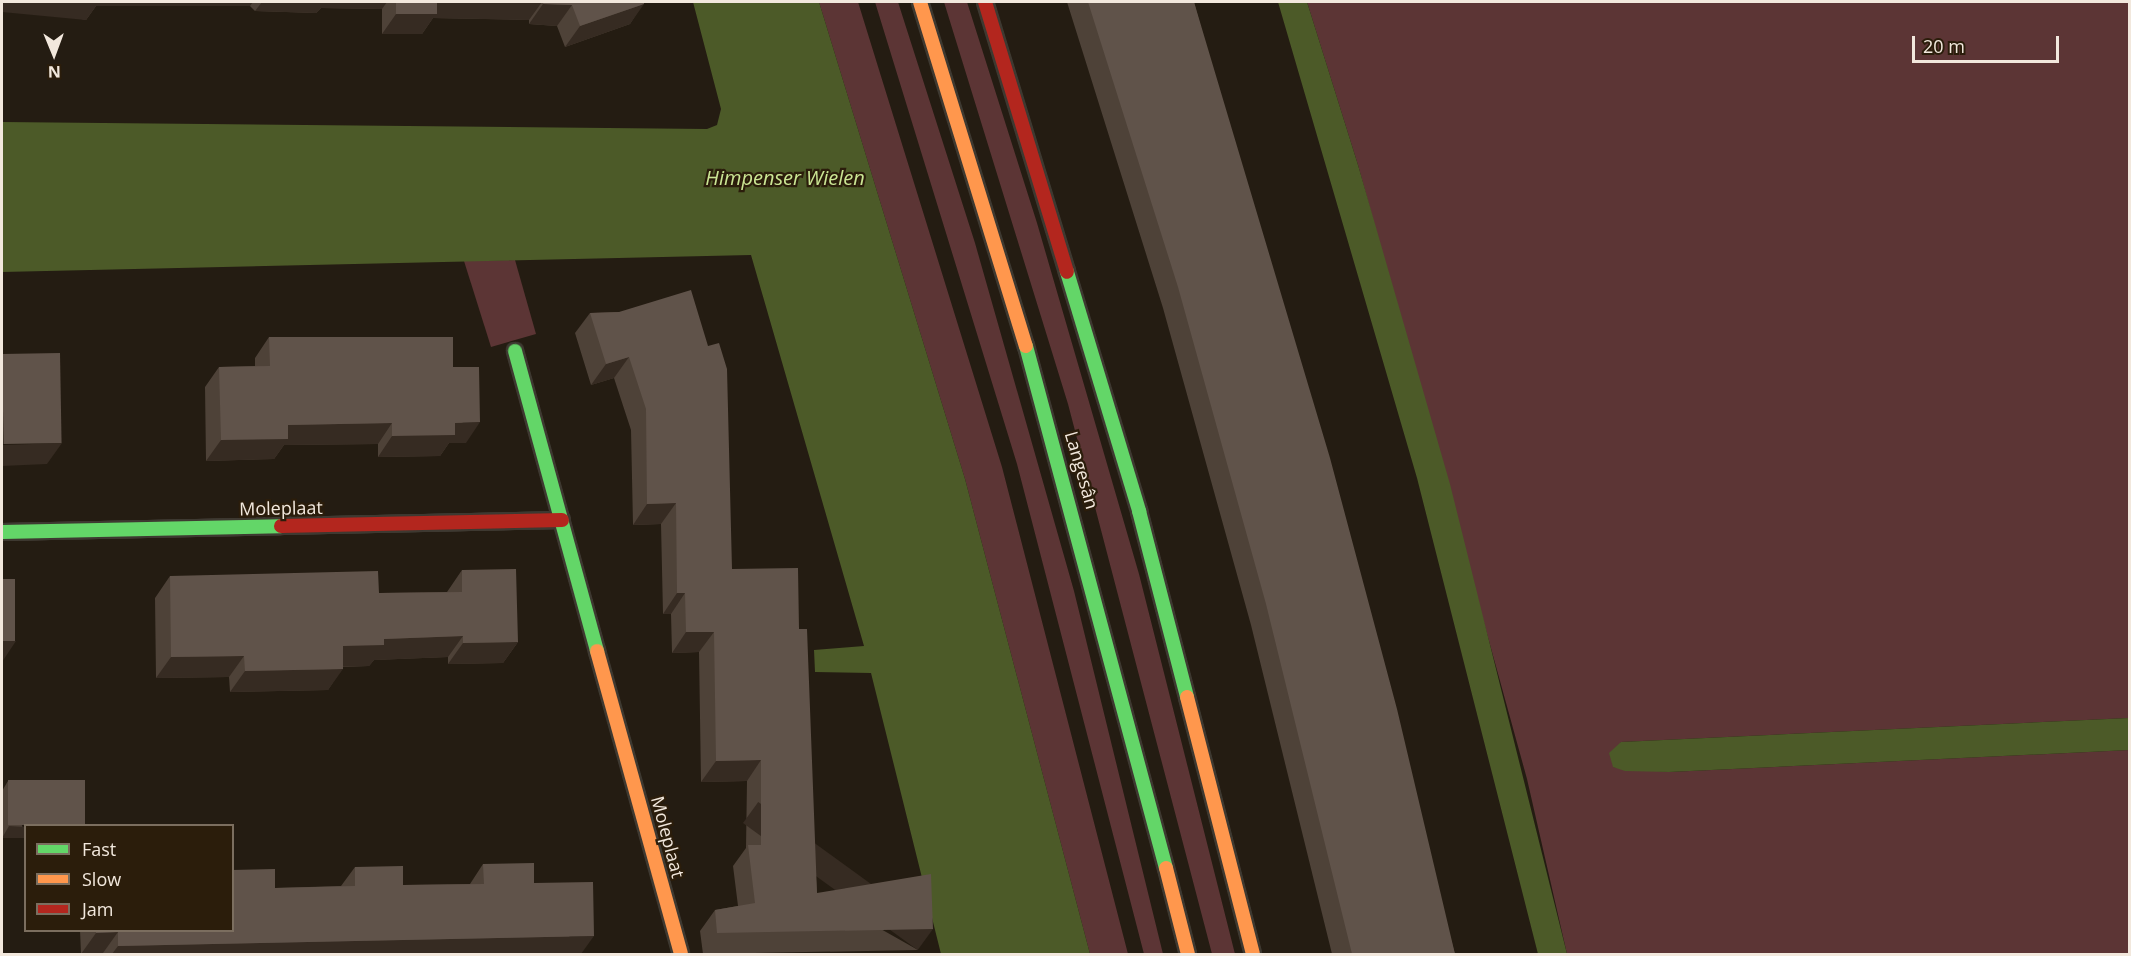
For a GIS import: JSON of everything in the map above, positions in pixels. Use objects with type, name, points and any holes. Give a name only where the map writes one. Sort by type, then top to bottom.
[{"type":"street","name":"Langesân","points":[[920,2],[1046,410],[1188,954]]},
{"type":"street","points":[[985,2],[1139,511],[1253,954]]},
{"type":"street","name":"Moleplaat","points":[[515,351],[681,954]]},
{"type":"street","name":"Moleplaat","points":[[2,532],[562,520]]},
{"type":"shaded area","points":[[819,2],[858,2],[1002,467],[1128,954],[1090,954],[965,479]]},
{"type":"shaded area","points":[[875,2],[898,2],[975,243],[1074,591],[1163,954],[1144,954],[1017,464]]},
{"type":"shaded area","points":[[944,2],[967,2],[1037,223],[1139,574],[1235,954],[1212,954],[1068,404]]},
{"type":"shaded area","points":[[1307,2],[2129,2],[2129,718],[1621,742],[1613,767],[1669,772],[2129,750],[2129,954],[1567,954],[1527,779],[1358,165]]},
{"type":"shaded area","points":[[515,260],[536,334],[491,347],[464,261]]},
{"type":"water","name":"Himpenser Wielen","points":[[693,2],[819,2],[965,479],[1090,954],[941,954],[871,673],[815,672],[814,650],[864,646],[751,255],[2,272],[2,122],[707,129],[717,125],[721,109]]},
{"type":"water","points":[[1278,2],[1307,2],[1358,165],[1450,484],[1567,954],[1538,954],[1417,478]]},
{"type":"water","points":[[2129,718],[2129,750],[1669,772],[1625,771],[1613,767],[1609,753],[1621,742]]},
{"type":"building","points":[[396,2],[437,2],[437,14],[396,14]]},
{"type":"building","points":[[544,2],[644,2],[644,4],[580,26],[572,5],[543,4]]},
{"type":"building","points":[[1088,2],[1194,2],[1330,458],[1397,709],[1455,954],[1352,954],[1266,604],[1178,287]]},
{"type":"building","points":[[691,290],[708,346],[719,343],[727,369],[732,569],[798,568],[799,629],[807,629],[817,893],[931,874],[933,929],[717,933],[715,910],[755,903],[748,845],[761,845],[761,760],[716,761],[714,632],[686,632],[685,593],[677,593],[676,503],[647,504],[646,409],[629,357],[606,364],[590,313],[619,312]]},
{"type":"building","points":[[269,337],[453,337],[453,367],[479,367],[480,422],[455,423],[455,435],[392,436],[392,423],[288,425],[288,439],[221,440],[219,367],[270,366]]},
{"type":"building","points":[[60,353],[62,443],[4,444],[2,354]]},
{"type":"building","points":[[516,569],[518,642],[463,643],[463,636],[384,639],[384,645],[343,646],[343,669],[245,671],[244,656],[171,657],[170,576],[378,571],[379,593],[462,592],[462,570]]},
{"type":"building","points":[[2,579],[15,579],[15,641],[2,641]]},
{"type":"building","points":[[8,780],[85,780],[85,824],[8,825]]},
{"type":"building","points":[[534,863],[534,883],[593,882],[594,936],[118,946],[118,932],[234,932],[234,870],[275,869],[275,888],[355,886],[355,867],[403,866],[403,885],[484,884],[483,864]]},
{"type":"traffic: fast","points":[[1067,272],[1139,511],[1187,697]]},
{"type":"traffic: fast","points":[[1026,346],[1166,868]]},
{"type":"traffic: fast","points":[[515,351],[597,651]]},
{"type":"traffic: fast","points":[[2,532],[281,526]]},
{"type":"traffic: slow","points":[[920,2],[1026,346]]},
{"type":"traffic: slow","points":[[597,651],[681,954]]},
{"type":"traffic: slow","points":[[1187,697],[1253,954]]},
{"type":"traffic: slow","points":[[1166,868],[1188,954]]},
{"type":"traffic: jam","points":[[985,2],[1067,272]]},
{"type":"traffic: jam","points":[[281,526],[562,520]]}]
